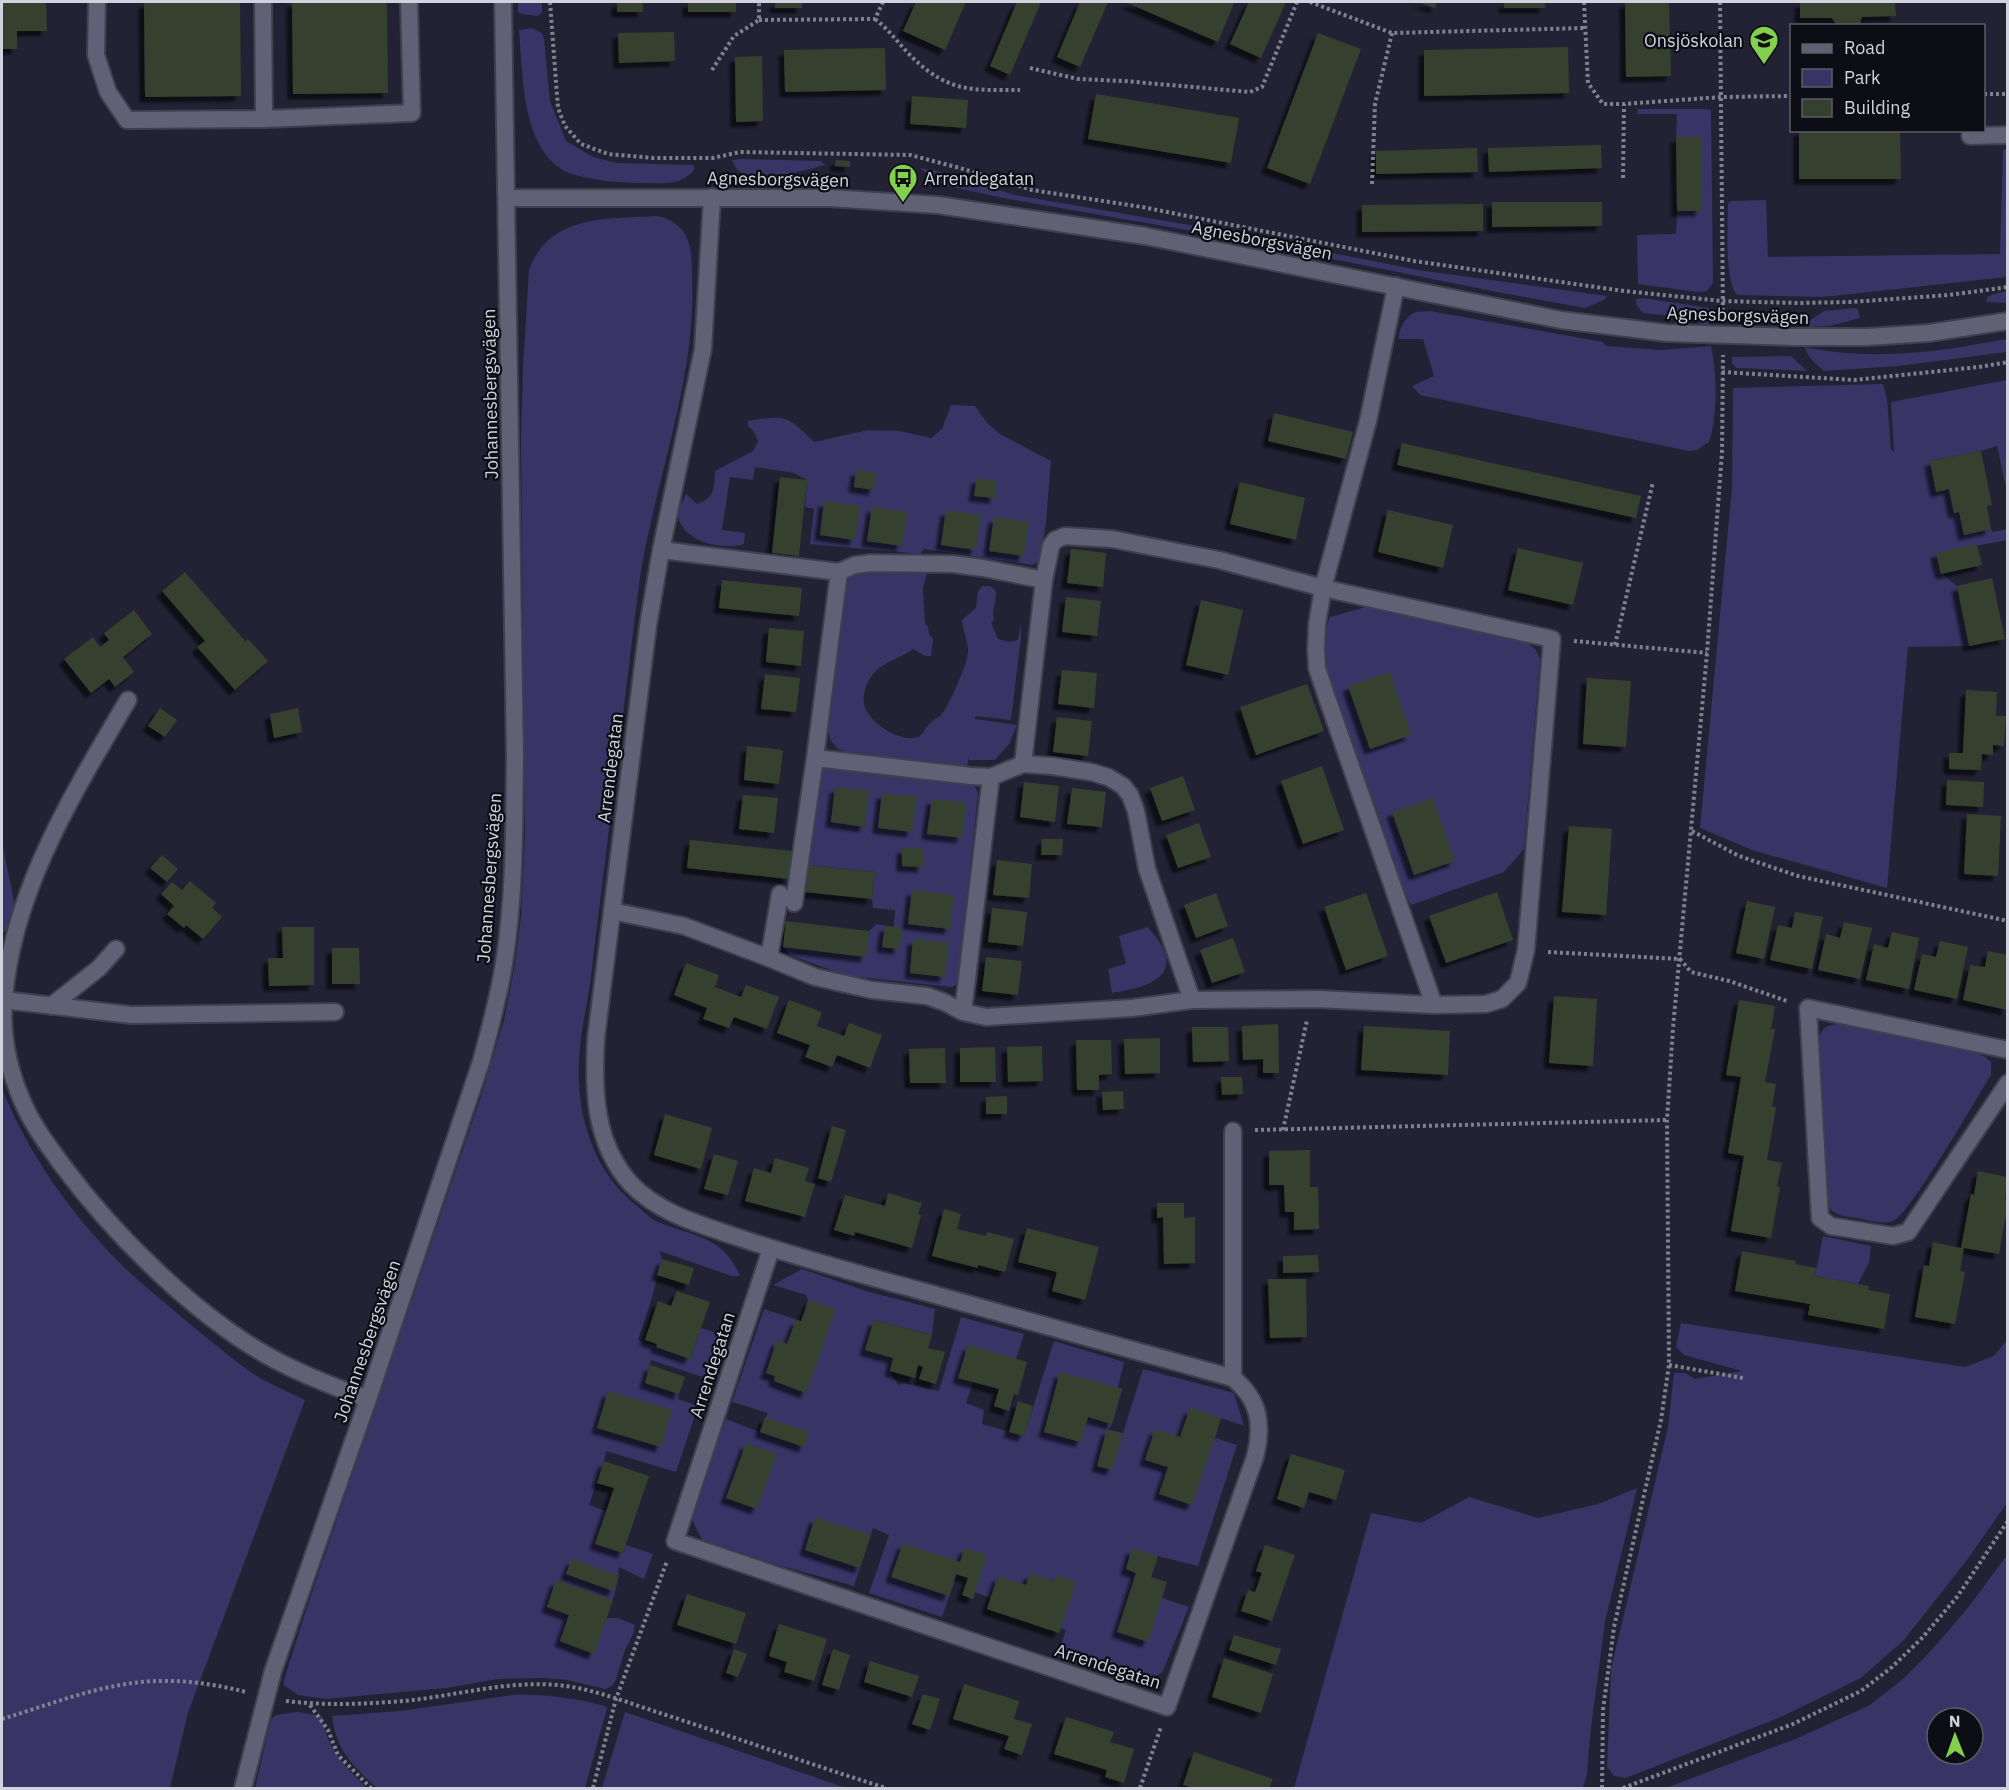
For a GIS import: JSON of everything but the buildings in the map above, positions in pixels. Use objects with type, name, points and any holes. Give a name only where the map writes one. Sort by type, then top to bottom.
[{"type":"street","points":[[97,2],[96,55],[108,92],[127,120],[264,119],[412,113],[409,2]]},
{"type":"street","points":[[263,2],[264,119]]},
{"type":"street","name":"Johannesbergsvägen","points":[[243,1788],[276,1660],[368,1400],[481,1062],[504,963],[513,866],[515,757],[503,2]]},
{"type":"street","points":[[1970,136],[2007,135]]},
{"type":"street","name":"Arrendegatan","points":[[712,197],[703,350],[661,550],[648,626],[596,1038],[594,1082],[604,1140],[616,1164],[631,1183],[654,1204],[682,1218],[771,1249],[1233,1378],[1243,1386],[1253,1401],[1259,1419],[1260,1437],[1253,1464],[1167,1707],[675,1541],[771,1249]]},
{"type":"street","name":"Agnesborgsvägen","points":[[507,198],[829,198],[938,205],[1145,237],[1396,286],[1503,310],[1561,320],[1667,333],[1723,336],[1867,337],[1929,333],[2007,321]]},
{"type":"street","points":[[1396,286],[1368,421],[1323,588],[1317,624],[1316,650],[1317,668],[1434,1005]]},
{"type":"street","points":[[612,911],[684,926],[815,977],[872,990],[927,996],[963,1012],[986,1017],[1121,1009],[1192,1000],[1311,999],[1434,1005],[1486,1004],[1502,999],[1518,983],[1526,950],[1552,639],[1323,588],[1219,560],[1112,539],[1065,536],[1055,540],[1051,546],[1044,580],[1023,764]]},
{"type":"street","points":[[661,550],[839,572],[855,565],[953,564],[1044,580]]},
{"type":"street","points":[[770,958],[787,899],[815,758],[839,572]]},
{"type":"street","points":[[128,700],[79,785],[49,845],[27,897],[14,942],[4,1000],[6,1049],[12,1075],[25,1107],[58,1160],[112,1225],[153,1267],[233,1333],[268,1356],[310,1378],[368,1400]]},
{"type":"street","points":[[815,758],[991,777],[1023,764],[1052,766],[1091,772],[1108,777],[1124,786],[1130,795],[1141,830],[1147,869],[1192,1000]]},
{"type":"street","points":[[963,1012],[991,777]]},
{"type":"street","points":[[51,1006],[99,968],[116,949]]},
{"type":"street","points":[[4,1000],[131,1015],[335,1012]]},
{"type":"street","points":[[2007,1050],[1808,1008],[1820,1218],[1831,1226],[1893,1236],[1908,1232],[2007,1083]]},
{"type":"street","points":[[1233,1131],[1233,1378]]},
{"type":"path","points":[[550,2],[558,108],[565,126],[581,144],[608,154],[653,158],[713,158],[740,152],[910,155],[1032,190],[1153,210],[1414,261],[1624,291],[1722,301],[1851,302],[1949,295],[2007,286]]},
{"type":"path","points":[[759,2],[759,20]]},
{"type":"path","points":[[875,19],[883,2]]},
{"type":"path","points":[[1030,68],[1078,79],[1250,92],[1262,87],[1297,2]]},
{"type":"path","points":[[1310,2],[1392,33],[1585,28]]},
{"type":"path","points":[[1584,2],[1588,83],[1603,104],[1721,97],[1790,96]]},
{"type":"path","points":[[1602,1788],[1602,1710],[1614,1627],[1661,1420],[1669,1365],[1667,1120],[1722,452],[1720,2]]},
{"type":"path","points":[[712,70],[734,36],[759,20],[875,19],[915,60],[938,77],[959,87],[972,90],[1020,90]]},
{"type":"path","points":[[1372,184],[1375,104],[1392,33]]},
{"type":"path","points":[[1985,94],[2007,94]]},
{"type":"path","points":[[1623,178],[1624,104]]},
{"type":"path","points":[[1722,372],[1854,380],[2007,362]]},
{"type":"path","points":[[1615,645],[1653,482]]},
{"type":"path","points":[[1552,639],[1707,653]]},
{"type":"path","points":[[1692,831],[1740,855],[1798,876],[2007,921]]},
{"type":"path","points":[[1526,950],[1680,959],[1691,972],[1729,981],[1808,1008]]},
{"type":"path","points":[[1283,1130],[1311,999]]},
{"type":"path","points":[[1233,1131],[1667,1120]]},
{"type":"path","points":[[1669,1365],[1743,1378]]},
{"type":"path","points":[[1623,1788],[1793,1724],[1861,1691],[1892,1667],[1929,1630],[1957,1597],[2007,1521]]},
{"type":"path","points":[[593,1788],[616,1699],[675,1541]]},
{"type":"path","points":[[2,1719],[85,1693],[125,1684],[158,1681],[216,1684],[267,1697],[310,1704],[413,1700],[483,1688],[566,1686],[616,1699],[886,1788]]},
{"type":"path","points":[[310,1704],[328,1730],[339,1755],[371,1788]]},
{"type":"path","points":[[1140,1788],[1167,1707]]},
{"type":"green space","points":[[518,2],[542,2],[542,12],[538,16],[521,14],[518,12]]},
{"type":"green space","points":[[532,28],[542,33],[544,39],[550,101],[566,141],[593,157],[617,163],[693,165],[695,168],[690,174],[673,182],[617,182],[572,174],[555,164],[543,150],[534,132],[524,90],[519,30]]},
{"type":"green space","points":[[1638,109],[1711,110],[1713,283],[1707,291],[1698,292],[1638,284],[1637,235],[1676,234],[1677,211],[1701,211],[1701,138],[1676,137],[1677,114],[1637,114]]},
{"type":"green space","points":[[2007,149],[2007,277],[1823,297],[1737,295],[1733,288],[1728,265],[1728,204],[1731,201],[1766,200],[1768,257],[2000,254],[2003,150]]},
{"type":"green space","points":[[732,160],[821,161],[825,165],[781,175],[757,177],[737,170]]},
{"type":"green space","points":[[920,168],[938,171],[1015,195],[1207,228],[1418,270],[1607,296],[1604,300],[1585,308],[1497,292],[1204,233],[1003,198],[939,184]]},
{"type":"green space","points":[[657,216],[678,226],[688,240],[692,262],[692,315],[681,392],[654,507],[639,584],[590,984],[581,1039],[579,1089],[587,1131],[594,1151],[616,1186],[649,1217],[715,1244],[733,1262],[740,1276],[732,1276],[659,1251],[662,1259],[638,1340],[690,1359],[701,1328],[722,1335],[709,1379],[651,1360],[645,1383],[679,1394],[678,1399],[698,1406],[676,1472],[606,1451],[589,1505],[606,1511],[595,1544],[623,1553],[626,1545],[653,1554],[644,1579],[619,1567],[615,1593],[606,1618],[618,1618],[635,1625],[612,1686],[605,1689],[567,1680],[543,1678],[498,1679],[446,1688],[326,1699],[298,1695],[284,1685],[284,1680],[481,1096],[504,1020],[515,964],[521,916],[525,836],[521,438],[529,270],[538,252],[551,238],[566,229],[600,220]]},
{"type":"green space","points":[[2007,291],[2007,303],[1986,302],[1987,297]]},
{"type":"green space","points":[[1643,298],[1709,308],[1709,326],[1682,317],[1643,313],[1636,304],[1636,299]]},
{"type":"green space","points":[[1856,308],[1860,318],[1830,326],[1808,327],[1808,322],[1824,311]]},
{"type":"green space","points":[[1430,311],[1603,342],[1606,346],[1661,350],[1711,346],[1716,394],[1709,442],[1697,450],[1689,451],[1420,395],[1412,386],[1434,376],[1423,339],[1399,339],[1399,335],[1408,317],[1417,312]]},
{"type":"green space","points":[[2008,339],[2007,352],[1898,366],[1824,371],[1810,357],[1805,347],[1844,353],[1903,353],[1942,350]]},
{"type":"green space","points":[[1791,356],[1807,371],[1736,368],[1732,363],[1732,357]]},
{"type":"green space","points":[[2007,380],[2007,492],[1997,446],[1930,461],[1936,491],[1949,489],[1959,512],[1964,535],[1991,529],[1993,532],[2007,529],[2007,540],[1937,553],[1941,573],[1957,586],[1969,646],[1908,647],[1887,888],[1752,850],[1700,828],[1732,487],[1733,388],[1883,384],[1887,399],[1891,449],[1894,453],[1891,402]]},
{"type":"green space","points":[[951,405],[975,406],[987,423],[1000,434],[1051,461],[1040,561],[1033,565],[924,549],[920,554],[810,544],[814,509],[805,507],[807,480],[794,473],[755,467],[753,480],[730,477],[722,530],[745,533],[744,544],[726,546],[705,542],[688,533],[678,517],[679,508],[686,494],[697,504],[703,502],[712,492],[715,471],[753,451],[758,441],[748,426],[748,421],[785,419],[798,426],[814,442],[868,430],[899,431],[931,438],[942,429]]},
{"type":"green space","points":[[938,566],[927,573],[923,588],[925,624],[933,639],[931,656],[925,656],[913,649],[879,668],[871,677],[865,690],[864,704],[871,717],[891,733],[907,738],[920,736],[930,723],[941,715],[958,684],[968,651],[962,620],[976,608],[978,592],[982,586],[990,586],[996,591],[994,620],[991,623],[998,639],[1009,642],[1018,640],[1021,623],[1021,637],[1011,720],[976,716],[975,719],[1017,725],[1009,744],[995,760],[969,760],[969,757],[967,766],[838,749],[831,741],[828,732],[830,685],[846,573]]},
{"type":"green space","points":[[1380,603],[1525,640],[1536,650],[1540,659],[1524,849],[1504,872],[1411,905],[1397,877],[1324,669],[1324,633],[1330,617]]},
{"type":"green space","points":[[829,766],[973,783],[978,793],[959,973],[957,984],[952,987],[857,977],[836,972],[790,955],[783,947],[865,957],[869,931],[877,924],[894,927],[895,910],[873,908],[875,872],[808,865],[818,771]]},
{"type":"green space","points":[[2,842],[17,916],[2,935]]},
{"type":"green space","points":[[1148,927],[1165,952],[1166,966],[1163,973],[1148,984],[1112,993],[1108,969],[1126,964],[1119,936]]},
{"type":"green space","points":[[1838,1024],[1971,1051],[1984,1056],[1991,1062],[1991,1075],[1958,1129],[1913,1199],[1893,1221],[1879,1222],[1843,1216],[1832,1211],[1826,1203],[1819,1039],[1825,1028]]},
{"type":"green space","points":[[2,1088],[13,1114],[42,1167],[78,1216],[118,1261],[242,1366],[265,1381],[305,1400],[188,1713],[170,1788],[2,1788]]},
{"type":"green space","points":[[1823,1236],[1871,1246],[1869,1262],[1858,1284],[1815,1276]]},
{"type":"green space","points":[[802,1269],[866,1291],[935,1309],[932,1335],[874,1320],[866,1350],[893,1358],[890,1371],[898,1385],[904,1383],[939,1391],[961,1317],[1024,1334],[1016,1359],[968,1346],[959,1378],[973,1382],[966,1403],[984,1410],[982,1424],[1024,1436],[1054,1341],[1124,1362],[1118,1387],[1122,1389],[1112,1424],[1108,1430],[1123,1433],[1143,1369],[1234,1393],[1244,1426],[1221,1418],[1215,1438],[1237,1445],[1198,1566],[1158,1556],[1151,1577],[1167,1582],[1162,1598],[1189,1607],[1162,1673],[1139,1682],[1057,1656],[1066,1630],[1061,1628],[1059,1633],[987,1609],[990,1598],[975,1592],[973,1599],[962,1595],[968,1578],[957,1574],[942,1617],[869,1593],[889,1535],[873,1528],[854,1586],[778,1565],[702,1540],[690,1516],[726,1419],[759,1432],[768,1413],[732,1402],[764,1309],[801,1321],[808,1300],[806,1295],[773,1285]]},
{"type":"green space","points":[[1681,1323],[1965,1367],[1994,1356],[2007,1340],[2007,1503],[1967,1560],[1904,1640],[1861,1678],[1783,1716],[1626,1778],[1614,1776],[1607,1767],[1611,1669],[1668,1427],[1674,1373],[1685,1373],[1695,1379],[1742,1371],[1684,1355],[1676,1347]]},
{"type":"green space","points":[[1637,1488],[1605,1622],[1587,1775],[1583,1788],[1294,1788],[1371,1513],[1421,1523],[1469,1497],[1538,1518],[1598,1504]]},
{"type":"green space","points":[[2007,1555],[2007,1788],[1666,1788],[1798,1738],[1870,1705],[1903,1679],[1967,1609]]},
{"type":"green space","points":[[513,1695],[559,1697],[607,1708],[585,1788],[377,1788],[347,1757],[337,1739],[332,1716],[400,1711]]},
{"type":"green space","points":[[298,1712],[322,1716],[332,1747],[344,1764],[367,1788],[255,1788],[271,1719],[276,1715]]},
{"type":"green space","points":[[625,1712],[846,1788],[602,1788]]},
{"type":"place","name":"Onsjöskolan","points":[[1764,66]]},
{"type":"place","name":"Arrendegatan","points":[[903,204]]}]
